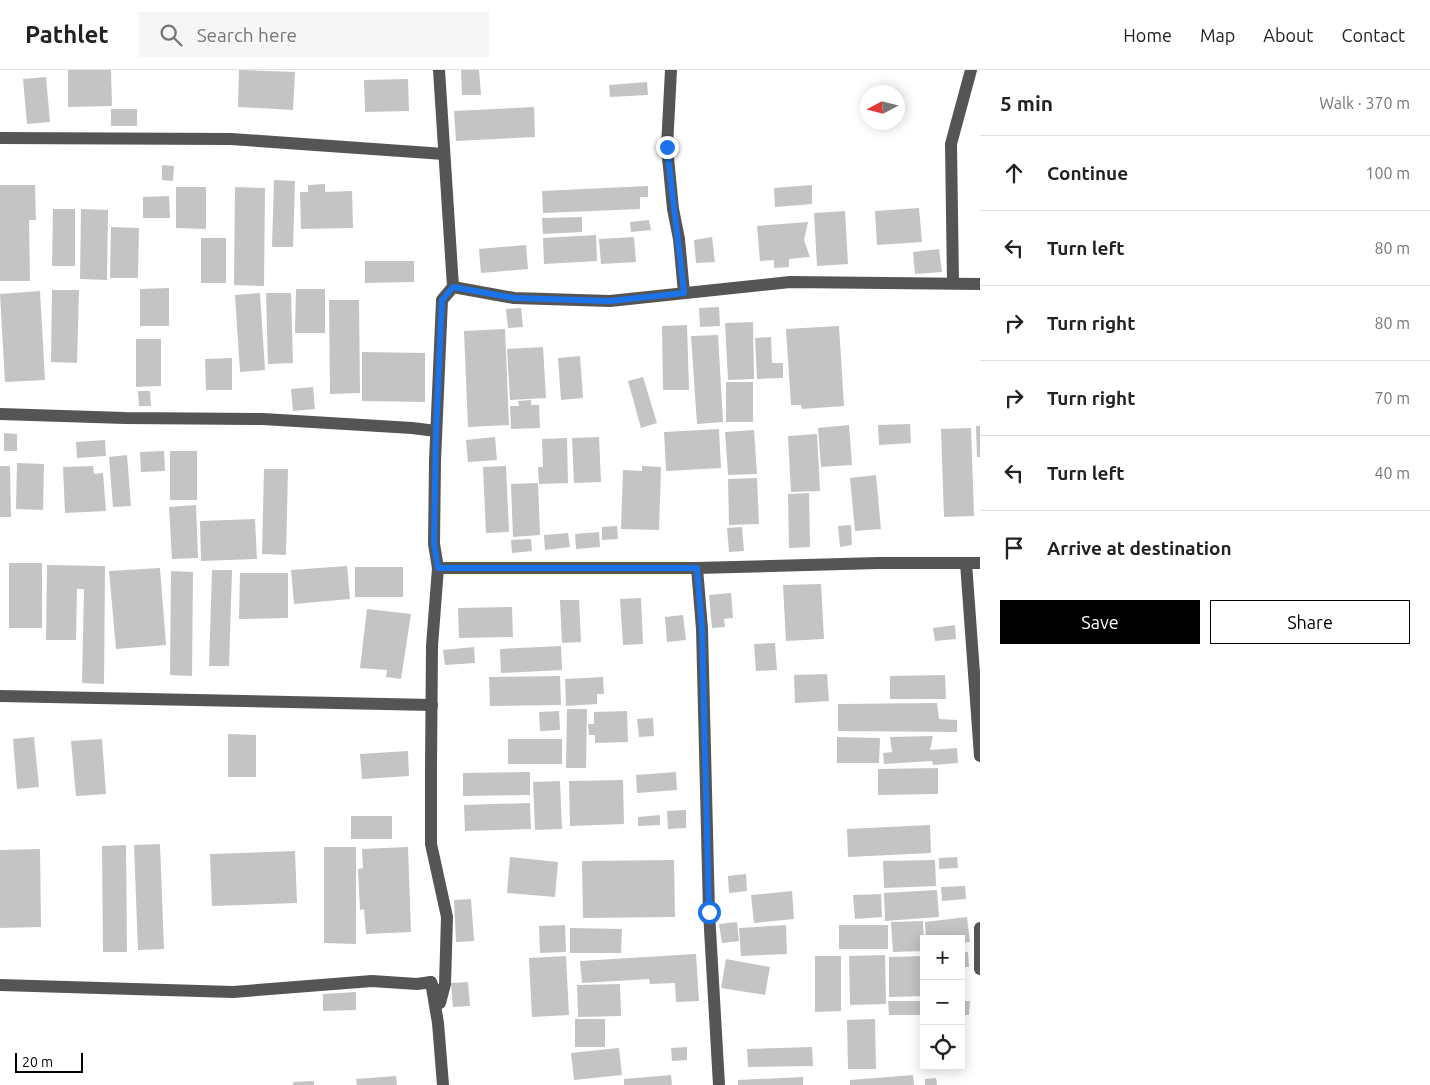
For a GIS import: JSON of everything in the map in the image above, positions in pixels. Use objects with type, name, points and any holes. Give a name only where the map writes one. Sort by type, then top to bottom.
[{"type":"street","points":[[431,982],[440,1003],[445,984],[447,917],[431,844],[432,646],[438,568],[434,544],[436,431],[442,300],[453,287],[439,70]]},
{"type":"street","points":[[671,70],[667,147],[684,293]]},
{"type":"street","points":[[953,283],[951,144],[971,70]]},
{"type":"street","points":[[0,138],[231,139],[444,154]]},
{"type":"street","points":[[453,287],[514,298],[610,301],[790,282],[980,284]]},
{"type":"street","points":[[0,414],[125,418],[263,419],[436,431]]},
{"type":"street","points":[[438,568],[697,568],[869,563],[980,563]]},
{"type":"street","points":[[966,563],[980,756]]},
{"type":"street","points":[[697,568],[702,629],[709,912],[718,1085]]},
{"type":"street","points":[[0,696],[432,705]]},
{"type":"street","points":[[980,928],[980,969]]},
{"type":"street","points":[[0,985],[234,992],[372,981],[418,984],[431,982]]},
{"type":"street","points":[[431,982],[438,1023],[443,1085]]},
{"type":"building","points":[[68,70],[111,70],[112,106],[68,107]]},
{"type":"building","points":[[239,70],[295,72],[293,110],[238,107]]},
{"type":"building","points":[[461,70],[479,70],[481,95],[462,95]]},
{"type":"building","points":[[46,77],[50,122],[27,124],[23,79]]},
{"type":"building","points":[[408,79],[409,111],[365,112],[364,80]]},
{"type":"building","points":[[647,82],[648,95],[610,97],[609,85]]},
{"type":"building","points":[[534,107],[535,137],[456,141],[454,111]]},
{"type":"building","points":[[111,109],[137,109],[137,126],[111,126]]},
{"type":"building","points":[[162,165],[174,166],[173,181],[162,180]]},
{"type":"building","points":[[274,180],[295,181],[293,247],[272,247]]},
{"type":"building","points":[[325,184],[325,192],[352,191],[353,228],[301,229],[300,192],[308,192],[308,185]]},
{"type":"building","points":[[0,185],[35,185],[36,220],[29,220],[30,281],[0,281]]},
{"type":"building","points":[[812,185],[812,204],[775,207],[774,188]]},
{"type":"building","points":[[648,186],[648,197],[640,197],[640,209],[543,213],[542,191]]},
{"type":"building","points":[[176,187],[206,187],[206,229],[176,228]]},
{"type":"building","points":[[235,187],[265,188],[264,286],[234,285]]},
{"type":"building","points":[[169,196],[170,218],[143,218],[143,197]]},
{"type":"building","points":[[919,208],[922,242],[877,245],[875,211]]},
{"type":"building","points":[[53,209],[75,209],[75,266],[52,266]]},
{"type":"building","points":[[81,209],[108,210],[107,280],[80,279]]},
{"type":"building","points":[[845,211],[848,264],[817,266],[814,213]]},
{"type":"building","points":[[582,217],[582,232],[543,234],[542,218]]},
{"type":"building","points":[[649,220],[651,230],[631,232],[630,222]]},
{"type":"building","points":[[808,222],[804,240],[810,257],[789,259],[789,267],[774,268],[774,260],[760,261],[757,226]]},
{"type":"building","points":[[111,227],[139,228],[138,278],[110,278]]},
{"type":"building","points":[[596,235],[597,261],[544,264],[543,238]]},
{"type":"building","points":[[634,237],[636,262],[601,264],[599,239]]},
{"type":"building","points":[[712,237],[715,262],[696,263],[694,240]]},
{"type":"building","points":[[201,238],[226,238],[226,283],[201,283]]},
{"type":"building","points":[[526,245],[528,269],[481,273],[479,249]]},
{"type":"building","points":[[939,249],[942,272],[915,274],[913,252]]},
{"type":"building","points":[[365,261],[414,261],[414,282],[365,283]]},
{"type":"building","points":[[169,288],[169,326],[140,326],[140,289]]},
{"type":"building","points":[[296,289],[325,289],[325,333],[295,333]]},
{"type":"building","points":[[52,290],[79,290],[77,363],[51,362]]},
{"type":"building","points":[[40,291],[45,380],[5,382],[0,294]]},
{"type":"building","points":[[260,293],[265,370],[240,372],[235,295]]},
{"type":"building","points":[[266,293],[291,293],[293,363],[268,364]]},
{"type":"building","points":[[329,300],[359,300],[360,393],[330,394]]},
{"type":"building","points":[[719,307],[720,326],[700,327],[699,308]]},
{"type":"building","points":[[521,308],[523,327],[508,328],[506,309]]},
{"type":"building","points":[[753,322],[754,379],[728,380],[725,323]]},
{"type":"building","points":[[687,325],[689,390],[663,390],[662,326]]},
{"type":"building","points":[[839,326],[844,406],[802,409],[801,405],[791,405],[786,329]]},
{"type":"building","points":[[505,329],[509,425],[468,427],[464,331]]},
{"type":"building","points":[[718,335],[723,422],[697,424],[691,336]]},
{"type":"building","points":[[771,337],[772,363],[783,363],[783,378],[757,379],[755,338]]},
{"type":"building","points":[[136,339],[161,339],[161,386],[136,387]]},
{"type":"building","points":[[543,347],[546,398],[510,400],[507,349]]},
{"type":"building","points":[[362,352],[425,353],[425,402],[362,401]]},
{"type":"building","points":[[580,356],[583,398],[561,400],[558,358]]},
{"type":"building","points":[[232,358],[232,390],[206,390],[205,359]]},
{"type":"building","points":[[643,377],[657,423],[641,428],[628,381]]},
{"type":"building","points":[[726,382],[753,382],[753,422],[726,422]]},
{"type":"building","points":[[313,387],[315,409],[293,411],[291,389]]},
{"type":"building","points":[[138,391],[150,391],[151,406],[139,406]]},
{"type":"building","points":[[531,400],[531,405],[539,405],[540,428],[511,429],[510,406],[519,406],[518,401]]},
{"type":"building","points":[[910,424],[911,443],[879,445],[878,425]]},
{"type":"building","points":[[849,425],[852,465],[821,467],[818,428]]},
{"type":"building","points":[[976,426],[980,426],[980,457],[977,457]]},
{"type":"building","points":[[971,428],[974,516],[944,517],[941,429]]},
{"type":"building","points":[[719,429],[721,468],[666,471],[664,432]]},
{"type":"building","points":[[754,430],[757,474],[728,475],[725,432]]},
{"type":"building","points":[[4,433],[17,434],[17,451],[4,451]]},
{"type":"building","points":[[817,434],[820,491],[791,492],[788,436]]},
{"type":"building","points":[[495,437],[497,460],[468,462],[466,440]]},
{"type":"building","points":[[599,437],[601,482],[574,483],[572,438]]},
{"type":"building","points":[[567,438],[568,483],[539,484],[538,467],[543,467],[542,439]]},
{"type":"building","points":[[105,440],[106,456],[77,458],[76,442]]},
{"type":"building","points":[[164,451],[165,471],[141,472],[140,452]]},
{"type":"building","points":[[170,451],[197,451],[197,500],[170,500]]},
{"type":"building","points":[[127,455],[131,506],[113,507],[109,457]]},
{"type":"building","points":[[17,463],[44,464],[43,510],[16,509]]},
{"type":"building","points":[[0,466],[10,466],[11,517],[0,517]]},
{"type":"building","points":[[93,466],[94,474],[103,473],[106,511],[65,513],[63,467]]},
{"type":"building","points":[[506,466],[509,532],[486,533],[483,467]]},
{"type":"building","points":[[642,466],[661,467],[659,530],[621,529],[623,470],[642,471]]},
{"type":"building","points":[[264,469],[288,469],[286,555],[262,554]]},
{"type":"building","points":[[876,475],[881,529],[855,531],[850,478]]},
{"type":"building","points":[[757,478],[759,524],[729,525],[728,479]]},
{"type":"building","points":[[538,483],[540,535],[513,537],[511,484]]},
{"type":"building","points":[[809,493],[810,547],[789,548],[788,494]]},
{"type":"building","points":[[196,505],[198,558],[172,559],[169,507]]},
{"type":"building","points":[[255,519],[257,559],[201,561],[200,521]]},
{"type":"building","points":[[851,525],[852,545],[840,547],[838,526]]},
{"type":"building","points":[[617,526],[618,539],[602,540],[602,527]]},
{"type":"building","points":[[742,527],[744,551],[729,552],[727,528]]},
{"type":"building","points":[[599,532],[600,547],[576,549],[575,534]]},
{"type":"building","points":[[568,533],[570,547],[545,550],[544,535]]},
{"type":"building","points":[[531,539],[532,551],[512,553],[511,540]]},
{"type":"building","points":[[9,563],[42,563],[42,628],[9,628]]},
{"type":"building","points":[[47,565],[105,566],[104,684],[82,683],[84,589],[77,589],[76,640],[46,640]]},
{"type":"building","points":[[347,566],[350,599],[294,604],[291,570]]},
{"type":"building","points":[[355,567],[403,567],[403,597],[355,597]]},
{"type":"building","points":[[160,568],[166,645],[116,649],[109,571]]},
{"type":"building","points":[[212,570],[232,570],[229,666],[209,666]]},
{"type":"building","points":[[171,571],[193,572],[192,676],[170,675]]},
{"type":"building","points":[[240,573],[288,573],[288,618],[239,619]]},
{"type":"building","points":[[821,584],[824,639],[786,641],[783,585]]},
{"type":"building","points":[[731,593],[733,618],[724,619],[725,627],[712,628],[709,595]]},
{"type":"building","points":[[641,598],[643,644],[623,645],[620,599]]},
{"type":"building","points":[[560,600],[579,600],[581,642],[562,643]]},
{"type":"building","points":[[512,607],[513,637],[459,638],[458,608]]},
{"type":"building","points":[[367,609],[411,614],[401,679],[386,677],[387,670],[360,668]]},
{"type":"building","points":[[683,615],[686,640],[667,642],[665,617]]},
{"type":"building","points":[[955,625],[956,639],[935,641],[933,628]]},
{"type":"building","points":[[775,643],[777,670],[756,671],[754,644]]},
{"type":"building","points":[[561,646],[562,670],[501,673],[500,649]]},
{"type":"building","points":[[474,647],[475,663],[445,665],[443,650]]},
{"type":"building","points":[[827,674],[829,701],[795,703],[794,675]]},
{"type":"building","points":[[945,675],[946,699],[890,699],[890,676]]},
{"type":"building","points":[[560,676],[561,705],[490,706],[489,677]]},
{"type":"building","points":[[603,677],[604,694],[597,694],[597,704],[566,706],[565,679]]},
{"type":"building","points":[[937,703],[939,719],[957,720],[957,732],[838,731],[838,704]]},
{"type":"building","points":[[567,709],[587,709],[586,768],[566,768]]},
{"type":"building","points":[[559,711],[560,730],[540,731],[539,712]]},
{"type":"building","points":[[627,711],[628,742],[595,743],[595,735],[589,735],[588,724],[594,724],[594,712]]},
{"type":"building","points":[[653,718],[654,736],[639,737],[637,719]]},
{"type":"building","points":[[228,734],[256,735],[256,777],[228,777]]},
{"type":"building","points":[[933,736],[930,750],[957,748],[958,763],[933,765],[932,761],[884,764],[883,753],[892,752],[890,737]]},
{"type":"building","points":[[34,737],[39,787],[17,789],[13,739]]},
{"type":"building","points":[[837,737],[880,738],[879,763],[837,763]]},
{"type":"building","points":[[102,739],[106,794],[76,796],[71,741]]},
{"type":"building","points":[[508,739],[562,739],[562,764],[508,764]]},
{"type":"building","points":[[408,751],[409,776],[362,779],[360,754]]},
{"type":"building","points":[[938,768],[938,794],[878,795],[878,769]]},
{"type":"building","points":[[530,772],[530,795],[463,796],[463,773]]},
{"type":"building","points":[[676,772],[677,790],[637,793],[636,775]]},
{"type":"building","points":[[623,780],[624,824],[570,826],[569,781]]},
{"type":"building","points":[[560,781],[562,829],[535,830],[533,782]]},
{"type":"building","points":[[530,803],[531,829],[465,831],[464,805]]},
{"type":"building","points":[[686,810],[686,828],[668,829],[667,811]]},
{"type":"building","points":[[660,815],[660,825],[638,826],[638,817]]},
{"type":"building","points":[[351,816],[392,816],[392,839],[351,839]]},
{"type":"building","points":[[930,825],[931,853],[848,857],[847,829]]},
{"type":"building","points":[[160,844],[164,949],[138,950],[134,845]]},
{"type":"building","points":[[126,845],[127,952],[103,952],[102,846]]},
{"type":"building","points":[[324,847],[356,847],[356,944],[324,943]]},
{"type":"building","points":[[408,847],[411,932],[366,934],[364,909],[360,910],[358,869],[363,868],[362,849]]},
{"type":"building","points":[[40,849],[41,927],[0,928],[0,850]]},
{"type":"building","points":[[295,851],[297,903],[212,906],[210,854]]},
{"type":"building","points":[[510,857],[558,862],[555,897],[507,893]]},
{"type":"building","points":[[957,857],[958,868],[939,869],[939,858]]},
{"type":"building","points":[[674,860],[675,917],[583,918],[582,861]]},
{"type":"building","points":[[935,860],[936,886],[884,888],[883,861]]},
{"type":"building","points":[[746,874],[747,891],[729,893],[728,876]]},
{"type":"building","points":[[965,886],[966,899],[942,901],[941,887]]},
{"type":"building","points":[[937,890],[939,917],[885,921],[884,893]]},
{"type":"building","points":[[792,891],[794,919],[754,923],[751,895]]},
{"type":"building","points":[[881,894],[882,917],[855,919],[853,895]]},
{"type":"building","points":[[471,899],[474,941],[456,942],[454,900]]},
{"type":"building","points":[[967,917],[970,942],[965,943],[965,935],[926,935],[925,922]]},
{"type":"building","points":[[923,921],[923,935],[920,935],[920,951],[893,952],[891,922]]},
{"type":"building","points":[[737,922],[739,941],[722,943],[719,924]]},
{"type":"building","points":[[565,925],[566,952],[540,953],[539,926]]},
{"type":"building","points":[[786,925],[787,954],[741,956],[739,928]]},
{"type":"building","points":[[839,925],[888,925],[888,949],[839,949]]},
{"type":"building","points":[[570,928],[622,929],[621,953],[570,953]]},
{"type":"building","points":[[965,952],[968,952],[969,967],[965,967]]},
{"type":"building","points":[[696,954],[699,1001],[676,1002],[675,983],[650,984],[649,979],[582,983],[580,961]]},
{"type":"building","points":[[885,955],[886,1004],[850,1005],[849,956]]},
{"type":"building","points":[[566,956],[569,1015],[532,1017],[529,958]]},
{"type":"building","points":[[815,956],[841,956],[841,1011],[815,1012]]},
{"type":"building","points":[[920,956],[920,996],[889,997],[889,957]]},
{"type":"building","points":[[726,959],[770,967],[765,995],[721,988]]},
{"type":"building","points":[[468,982],[470,1006],[453,1007],[451,983]]},
{"type":"building","points":[[620,984],[621,1016],[578,1017],[577,985]]},
{"type":"building","points":[[356,992],[356,1010],[323,1011],[323,994]]},
{"type":"building","points":[[888,1001],[920,1001],[920,1015],[889,1015]]},
{"type":"building","points":[[965,1001],[970,1001],[969,1015],[965,1015]]},
{"type":"building","points":[[575,1019],[605,1019],[605,1047],[575,1047]]},
{"type":"building","points":[[875,1019],[876,1069],[848,1069],[847,1020]]},
{"type":"building","points":[[687,1047],[687,1060],[672,1061],[671,1048]]},
{"type":"building","points":[[812,1047],[813,1066],[748,1067],[747,1049]]},
{"type":"building","points":[[619,1048],[622,1075],[574,1080],[571,1053]]},
{"type":"building","points":[[671,1075],[672,1085],[624,1085],[624,1079]]},
{"type":"building","points":[[913,1075],[914,1085],[850,1085],[850,1080]]},
{"type":"building","points":[[396,1076],[397,1085],[357,1085],[356,1079]]},
{"type":"building","points":[[803,1077],[803,1085],[738,1085],[738,1080]]},
{"type":"building","points":[[936,1078],[937,1085],[925,1085],[925,1079]]},
{"type":"building","points":[[314,1081],[314,1085],[293,1085],[293,1082]]},
{"type":"route","points":[[667,147],[684,293],[610,301],[514,298],[453,287],[442,300],[436,431],[434,544],[438,568],[697,568],[702,629],[709,912]]}]
